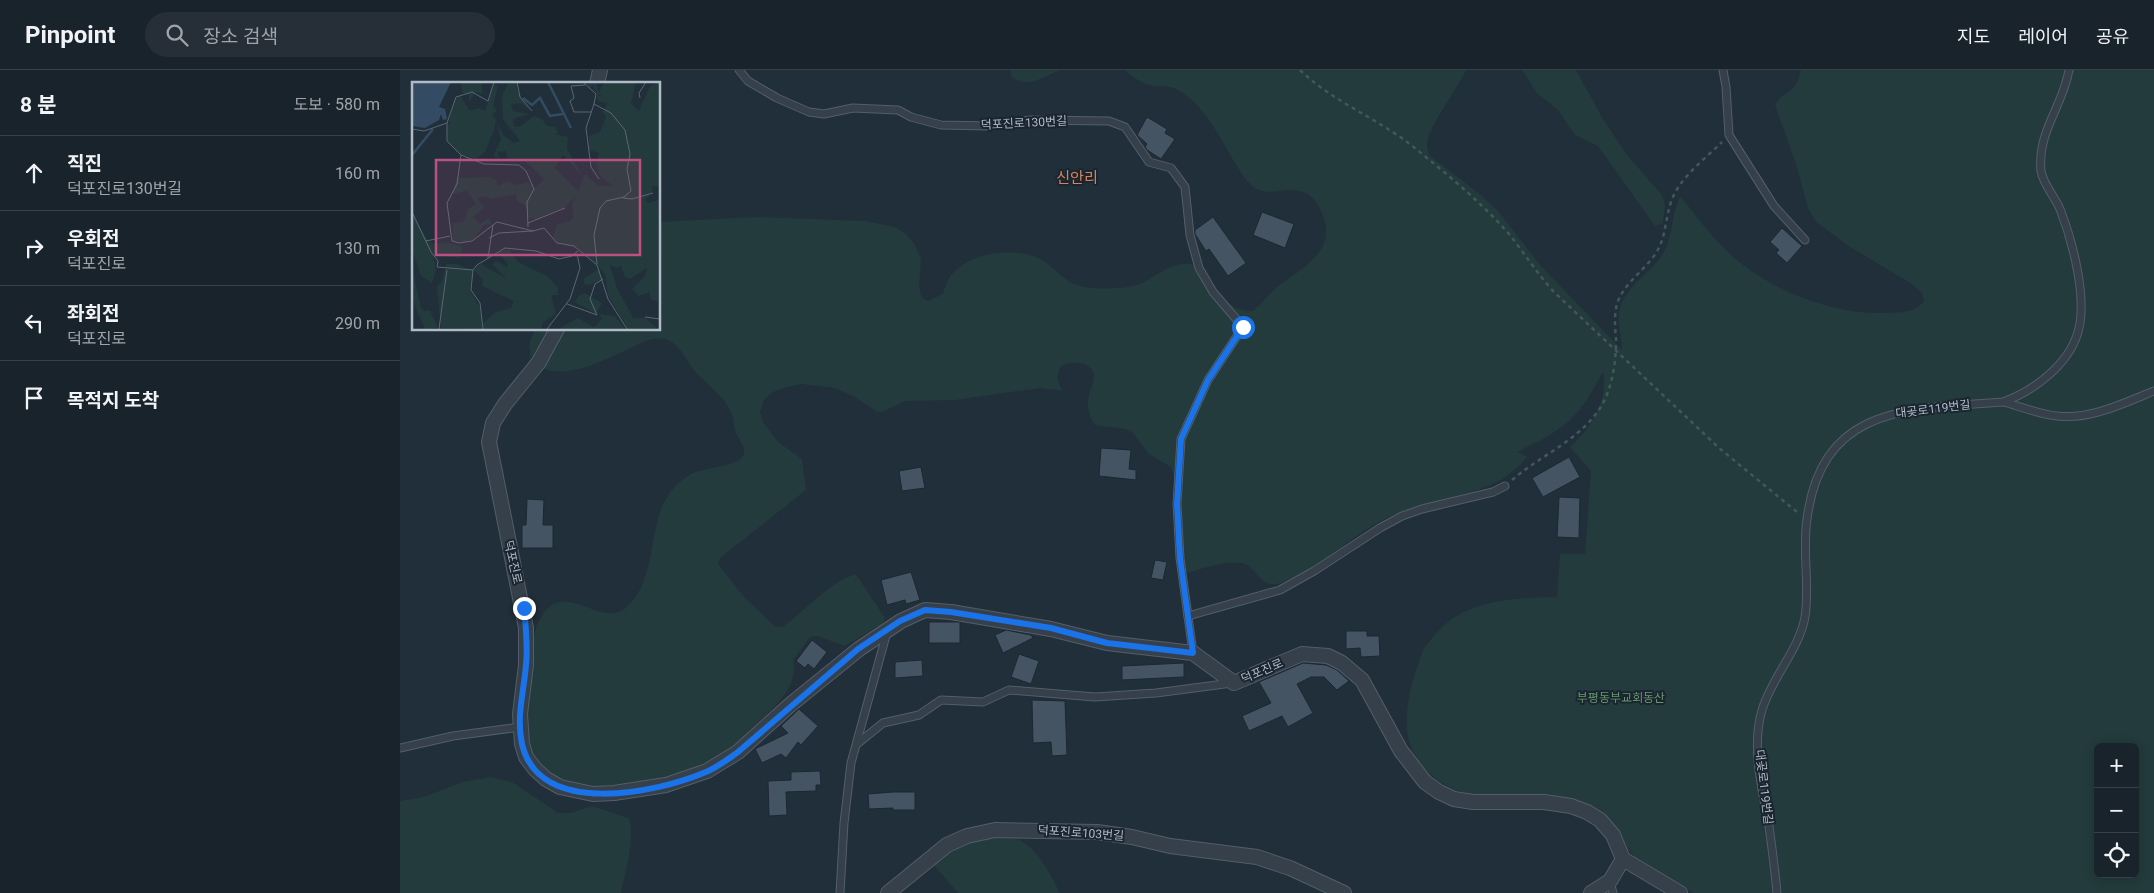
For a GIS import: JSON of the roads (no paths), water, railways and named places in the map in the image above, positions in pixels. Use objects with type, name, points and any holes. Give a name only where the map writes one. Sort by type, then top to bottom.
[{"type":"street","name":"덕포진로","points":[[556,330],[539,362],[505,404],[493,423],[489,442],[526,628],[526,665],[520,727],[522,744],[526,757],[535,769],[546,780],[560,787],[593,794],[614,794],[666,785],[721,764],[738,752],[858,649],[900,621],[925,610],[951,612],[1051,628],[1107,643],[1193,653],[1234,683],[1302,654],[1328,656],[1342,663],[1362,680],[1401,751],[1425,782],[1439,792],[1454,799],[1473,802],[1544,802],[1571,806],[1587,812],[1600,820],[1613,835],[1623,859]]},
{"type":"street","name":"덕포진로103번길","points":[[888,893],[947,845],[967,836],[996,830],[1097,832],[1132,837],[1170,846],[1257,857],[1290,868],[1344,893]]},
{"type":"street","points":[[1591,893],[1611,887],[1623,859],[1680,893]]},
{"type":"lane","name":"덕포진로130번길","points":[[739,70],[748,80],[777,98],[809,112],[816,113],[824,114],[853,108],[898,110],[941,125],[990,126],[1030,120],[1109,121],[1125,127],[1149,162],[1172,168],[1185,187],[1190,235],[1199,268],[1214,292],[1243,327],[1208,380],[1181,439],[1177,504],[1193,653]]},
{"type":"lane","points":[[1723,70],[1729,135],[1774,206],[1805,240]]},
{"type":"lane","name":"대곶로119번길","points":[[1777,893],[1772,848],[1760,778],[1759,722],[1763,708],[1802,627],[1806,608],[1804,552],[1806,519],[1814,486],[1826,459],[1837,446],[1865,424],[1881,417],[1910,410],[2003,402],[2019,397],[2034,388],[2052,372],[2074,344],[2079,330],[2081,314],[2080,296],[2071,247],[2060,208],[2041,174],[2040,150],[2051,116],[2067,83],[2069,70]]},
{"type":"lane","points":[[2003,402],[2042,413],[2072,416],[2091,414],[2154,391]]},
{"type":"lane","points":[[1188,616],[1280,590],[1402,516],[1422,509],[1493,492],[1506,486]]},
{"type":"lane","points":[[840,893],[844,823],[851,763],[887,631]]},
{"type":"lane","points":[[857,744],[883,723],[919,715],[941,700],[983,702],[1009,690],[1095,698],[1156,694],[1234,683]]},
{"type":"lane","points":[[400,748],[453,736],[520,727]]},
{"type":"district","name":"신안리","points":[[1077,178]]},
{"type":"park label","name":"부평동부교회동산","points":[[1621,698]]}]
